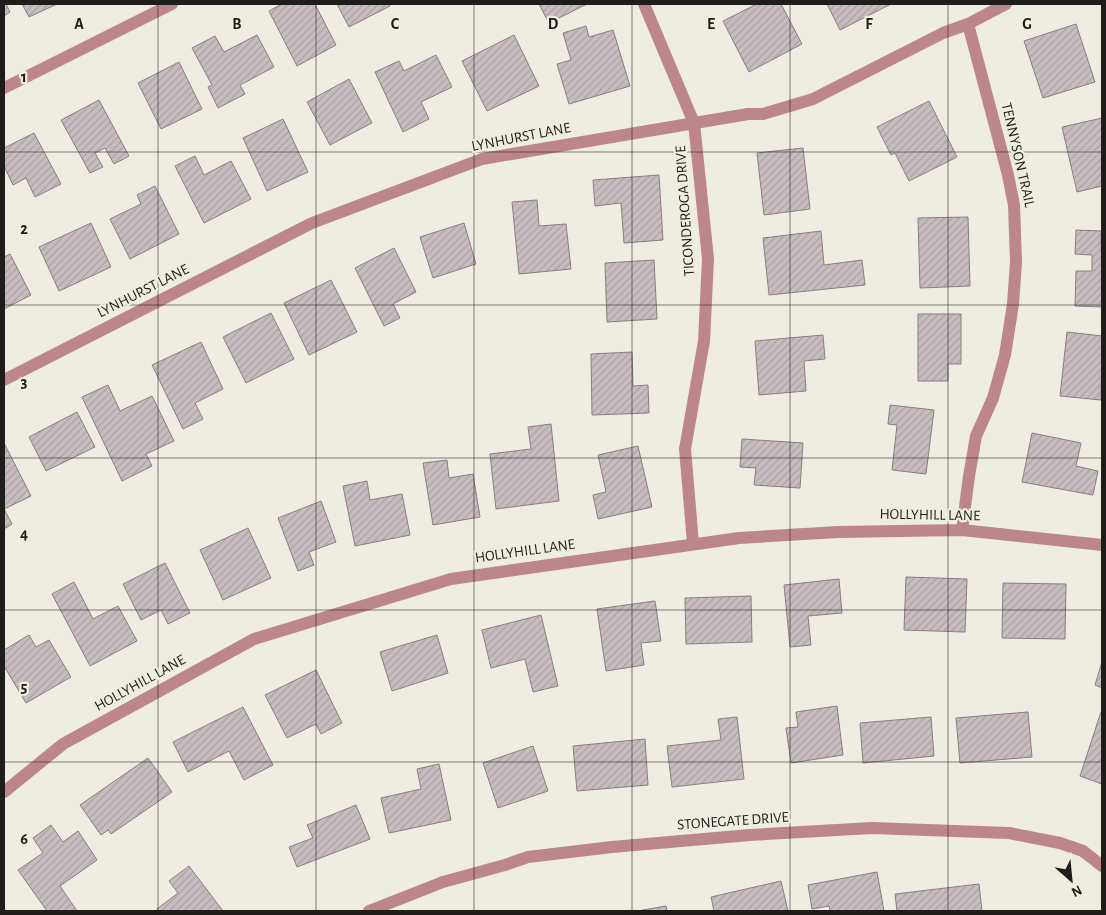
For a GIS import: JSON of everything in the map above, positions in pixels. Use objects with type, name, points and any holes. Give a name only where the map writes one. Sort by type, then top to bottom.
[{"type":"street","points":[[4,88],[172,4]]},
{"type":"street","name":"TICONDEROGA DRIVE","points":[[644,4],[694,123],[708,259],[704,341],[685,449],[693,543]]},
{"type":"street","name":"LYNHURST LANE","points":[[4,380],[312,223],[482,159],[748,114],[763,114],[814,99],[942,33],[968,24],[1006,4]]},
{"type":"street","name":"TENNYSON TRAIL","points":[[962,530],[976,436],[993,398],[1005,355],[1013,304],[1016,262],[1014,204],[968,24]]},
{"type":"street","name":"HOLLYHILL LANE","points":[[4,792],[63,744],[254,639],[451,579],[693,543],[838,532],[962,530],[1102,545]]},
{"type":"street","name":"STONEGATE DRIVE","points":[[369,911],[443,882],[528,857],[612,847],[759,834],[872,828],[1009,833],[1060,843],[1083,851],[1102,866]]},
{"type":"building","points":[[4,4],[6,4],[10,12],[4,16]]},
{"type":"building","points":[[22,4],[57,4],[29,17]]},
{"type":"building","points":[[282,4],[315,4],[336,45],[297,66],[269,11]]},
{"type":"building","points":[[337,4],[388,4],[390,6],[349,27]]},
{"type":"building","points":[[539,4],[587,4],[549,23]]},
{"type":"building","points":[[757,4],[781,4],[802,44],[749,72],[723,21]]},
{"type":"building","points":[[827,4],[891,4],[840,30]]},
{"type":"building","points":[[1076,24],[1095,82],[1043,98],[1024,41]]},
{"type":"building","points":[[586,26],[589,37],[613,30],[630,86],[569,104],[557,64],[571,60],[563,33]]},
{"type":"building","points":[[257,35],[274,67],[240,85],[245,94],[218,108],[208,87],[212,85],[192,48],[215,36],[224,52]]},
{"type":"building","points":[[514,35],[539,86],[487,111],[462,61]]},
{"type":"building","points":[[436,55],[452,87],[421,102],[429,119],[403,132],[375,72],[399,61],[404,71]]},
{"type":"building","points":[[179,62],[202,109],[161,129],[138,83]]},
{"type":"building","points":[[349,79],[372,123],[330,145],[307,102]]},
{"type":"building","points":[[99,100],[129,156],[114,164],[105,148],[95,153],[103,167],[90,173],[61,120]]},
{"type":"building","points":[[929,101],[957,157],[909,181],[895,153],[891,155],[877,127]]},
{"type":"building","points":[[1102,118],[1102,186],[1077,192],[1062,127]]},
{"type":"building","points":[[283,119],[308,172],[267,191],[243,138]]},
{"type":"building","points":[[34,133],[61,184],[35,197],[26,178],[13,185],[4,166],[4,148]]},
{"type":"building","points":[[803,148],[810,209],[764,215],[757,153]]},
{"type":"building","points":[[195,156],[204,175],[231,161],[251,199],[204,223],[175,166]]},
{"type":"building","points":[[659,175],[663,240],[624,243],[621,203],[595,206],[593,180]]},
{"type":"building","points":[[155,186],[179,234],[130,259],[110,219],[141,204],[137,195]]},
{"type":"building","points":[[537,200],[539,226],[566,224],[571,269],[519,274],[512,202]]},
{"type":"building","points":[[968,217],[970,286],[920,288],[918,218]]},
{"type":"building","points":[[91,223],[111,267],[59,291],[39,247]]},
{"type":"building","points":[[464,223],[476,264],[433,278],[420,237]]},
{"type":"building","points":[[1076,230],[1101,231],[1102,307],[1075,306],[1076,271],[1092,271],[1092,255],[1075,254]]},
{"type":"building","points":[[821,231],[824,265],[862,260],[865,285],[769,295],[763,238]]},
{"type":"building","points":[[394,248],[416,292],[393,304],[400,318],[384,326],[355,268]]},
{"type":"building","points":[[10,254],[31,295],[4,309],[4,257]]},
{"type":"building","points":[[654,260],[657,319],[607,322],[605,263]]},
{"type":"building","points":[[331,280],[357,332],[309,355],[284,303]]},
{"type":"building","points":[[271,313],[294,359],[246,383],[223,337]]},
{"type":"building","points":[[918,314],[961,314],[961,364],[948,364],[948,381],[918,381]]},
{"type":"building","points":[[1067,332],[1102,336],[1101,400],[1060,396]]},
{"type":"building","points":[[823,335],[825,359],[804,361],[806,391],[759,395],[755,341]]},
{"type":"building","points":[[201,342],[223,389],[195,403],[203,419],[183,429],[152,365]]},
{"type":"building","points":[[632,352],[633,386],[648,385],[649,413],[592,415],[591,354]]},
{"type":"building","points":[[108,385],[120,411],[152,396],[174,441],[146,454],[152,466],[122,481],[82,397]]},
{"type":"building","points":[[890,405],[934,410],[926,474],[892,470],[897,425],[888,424]]},
{"type":"building","points":[[77,412],[95,447],[46,471],[29,437]]},
{"type":"building","points":[[551,424],[559,501],[496,509],[490,454],[531,449],[528,427]]},
{"type":"building","points":[[1032,433],[1081,443],[1076,466],[1098,471],[1093,495],[1022,482]]},
{"type":"building","points":[[742,439],[803,443],[800,488],[754,485],[756,468],[740,467]]},
{"type":"building","points":[[4,443],[31,496],[4,509]]},
{"type":"building","points":[[638,446],[652,507],[598,519],[593,495],[606,492],[598,455]]},
{"type":"building","points":[[447,460],[449,478],[473,474],[480,517],[433,525],[423,463]]},
{"type":"building","points":[[367,481],[370,500],[402,494],[410,535],[355,546],[343,486]]},
{"type":"building","points":[[321,501],[336,542],[309,552],[314,565],[298,571],[278,518]]},
{"type":"building","points":[[4,509],[12,524],[4,529]]},
{"type":"building","points":[[248,528],[271,578],[223,600],[200,550]]},
{"type":"building","points":[[165,563],[190,613],[168,624],[161,610],[141,620],[123,584]]},
{"type":"building","points":[[906,577],[967,579],[965,632],[904,630]]},
{"type":"building","points":[[839,579],[842,613],[808,616],[811,645],[790,647],[784,585]]},
{"type":"building","points":[[74,582],[93,619],[118,606],[137,641],[90,666],[52,594]]},
{"type":"building","points":[[1003,583],[1066,584],[1065,639],[1002,638]]},
{"type":"building","points":[[751,596],[752,642],[686,644],[685,598]]},
{"type":"building","points":[[655,601],[661,641],[641,643],[644,665],[606,671],[597,609]]},
{"type":"building","points":[[541,615],[558,686],[533,692],[525,659],[491,668],[482,630]]},
{"type":"building","points":[[29,635],[36,647],[49,640],[71,677],[26,703],[4,666],[4,650]]},
{"type":"building","points":[[437,635],[448,673],[392,691],[380,652]]},
{"type":"building","points":[[1102,662],[1102,688],[1095,685]]},
{"type":"building","points":[[316,670],[342,723],[321,734],[316,724],[287,738],[265,695]]},
{"type":"building","points":[[837,706],[843,755],[791,763],[786,728],[798,727],[796,712]]},
{"type":"building","points":[[243,707],[273,765],[244,780],[229,751],[188,772],[173,742]]},
{"type":"building","points":[[1028,712],[1032,757],[960,763],[956,718]]},
{"type":"building","points":[[1102,712],[1102,784],[1080,776]]},
{"type":"building","points":[[737,717],[744,779],[672,787],[667,746],[721,740],[718,719]]},
{"type":"building","points":[[931,717],[934,756],[863,763],[860,723]]},
{"type":"building","points":[[645,739],[648,785],[577,791],[573,746]]},
{"type":"building","points":[[533,746],[548,791],[498,808],[483,763]]},
{"type":"building","points":[[148,758],[172,792],[111,834],[108,830],[101,835],[80,805]]},
{"type":"building","points":[[439,764],[451,820],[389,833],[381,798],[421,789],[417,769]]},
{"type":"building","points":[[356,805],[370,839],[297,867],[289,847],[313,838],[307,825]]},
{"type":"building","points":[[51,825],[63,842],[78,831],[97,860],[60,886],[77,911],[47,911],[18,870],[43,853],[33,838]]},
{"type":"building","points":[[189,866],[223,911],[158,911],[157,909],[178,893],[169,881]]},
{"type":"building","points":[[877,872],[884,911],[830,911],[829,906],[812,909],[808,885]]},
{"type":"building","points":[[781,881],[788,911],[714,911],[711,897]]},
{"type":"building","points":[[979,884],[982,911],[897,911],[895,894]]},
{"type":"building","points":[[666,906],[667,911],[637,911]]}]
